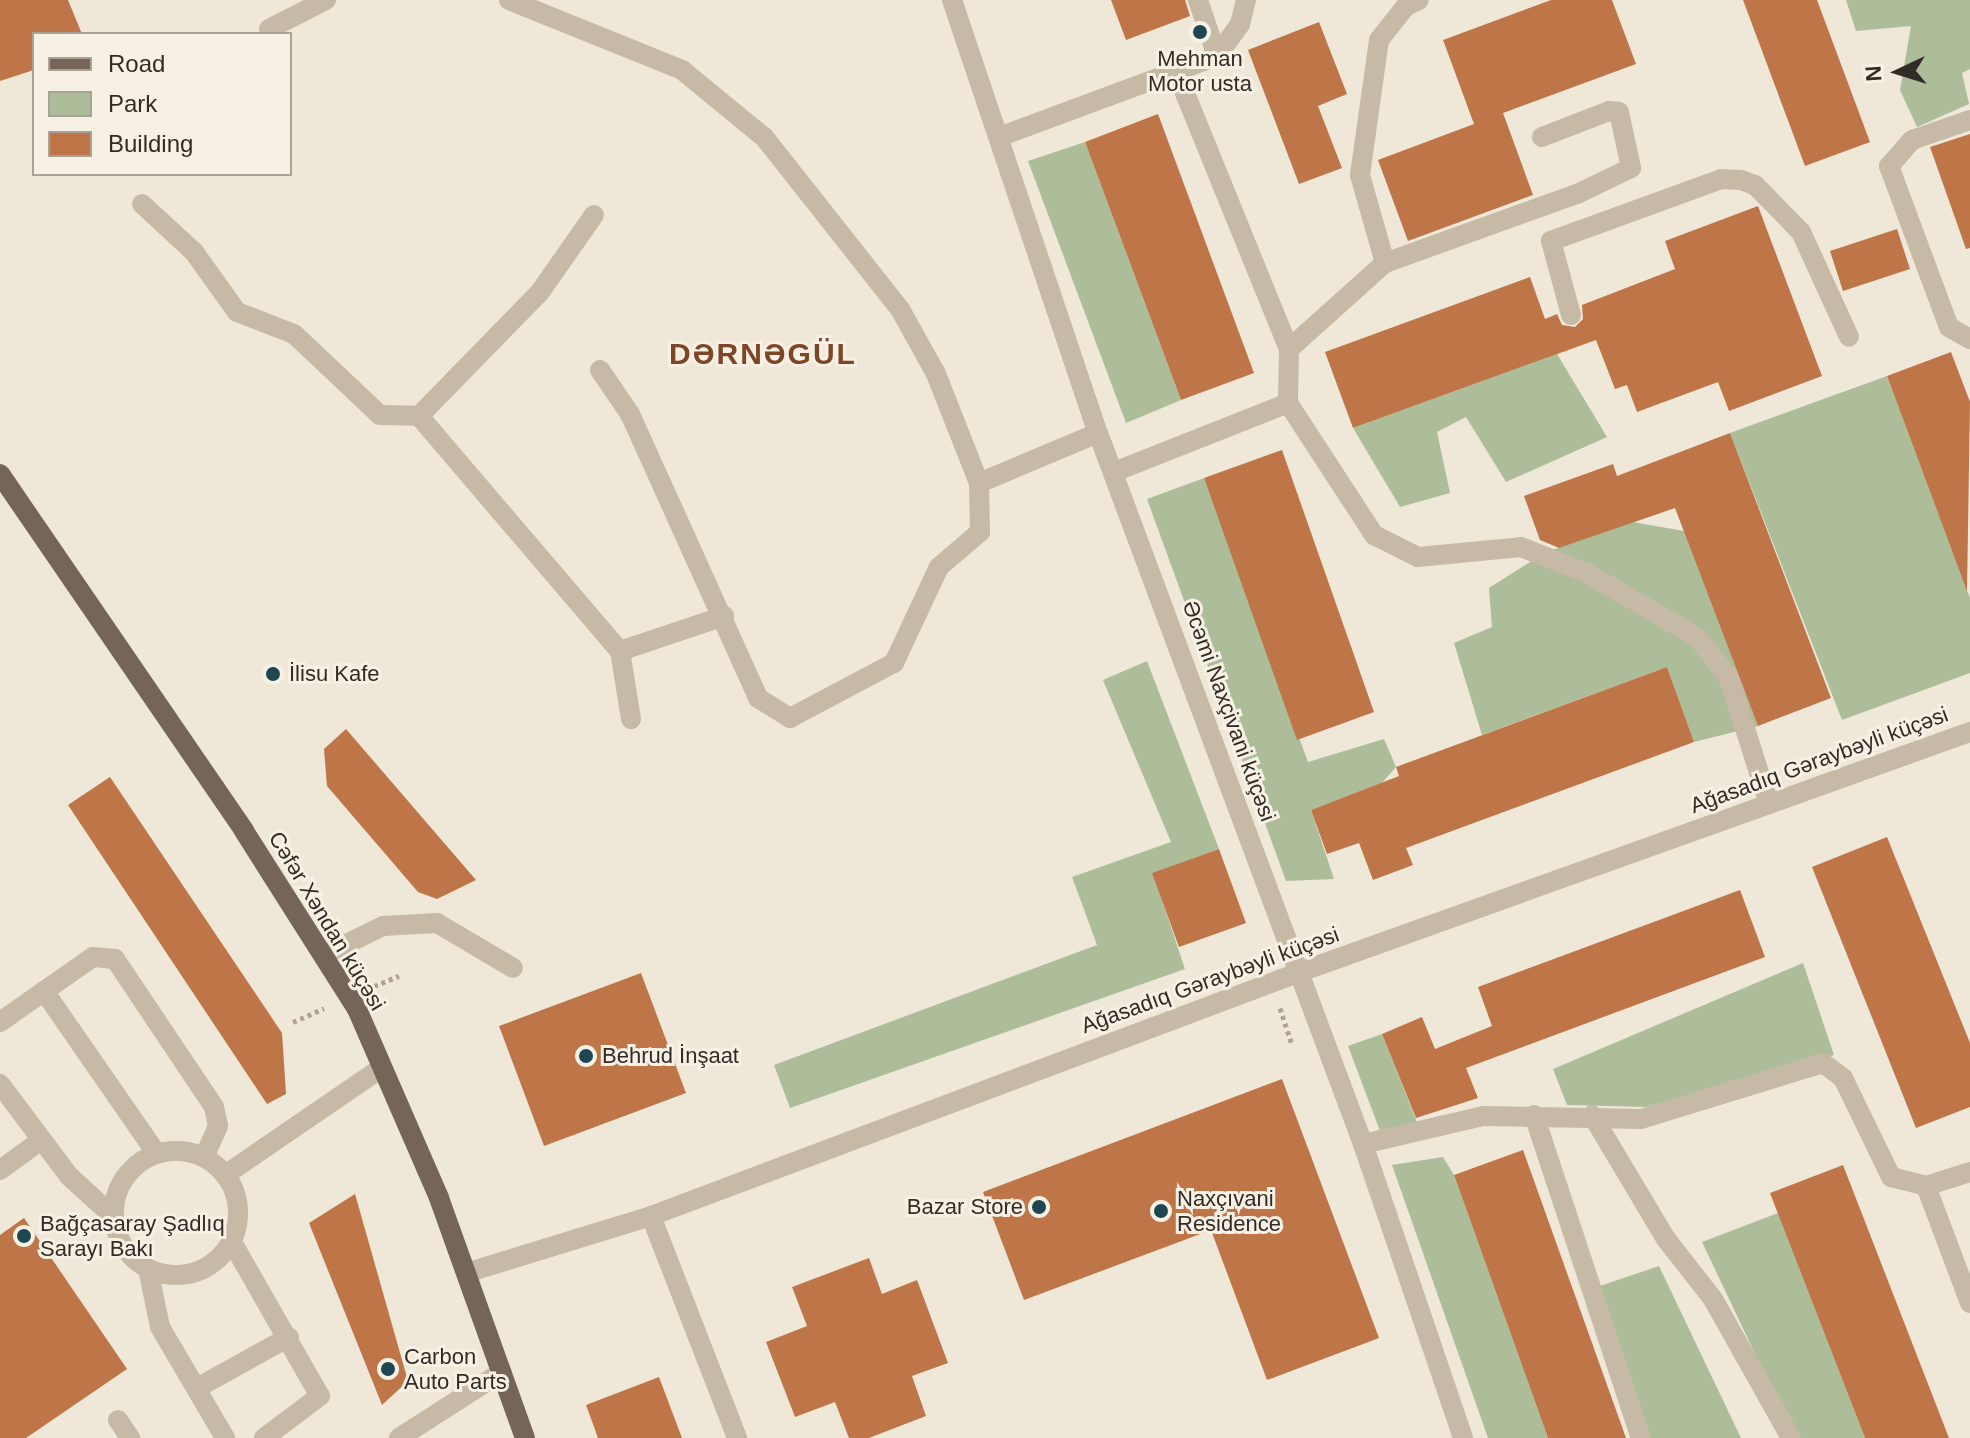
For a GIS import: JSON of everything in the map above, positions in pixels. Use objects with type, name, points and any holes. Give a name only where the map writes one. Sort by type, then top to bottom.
[{"type":"main road","name":"Cəfər Xəndan küçəsi","points":[[0,474],[324,955],[381,1068],[466,1273],[502,1372],[521,1436]]},
{"type":"street","points":[[269,29],[326,0]]},
{"type":"street","points":[[509,0],[682,70],[764,137],[858,247],[900,309],[936,374],[979,483],[980,532],[939,567],[894,663],[790,718],[758,698],[724,616],[630,414],[600,370]]},
{"type":"street","name":"Əcəmi Naxçivani küçəsi","points":[[952,0],[1098,433],[1363,1144],[1463,1438]]},
{"type":"street","points":[[1198,0],[1217,56]]},
{"type":"street","points":[[999,137],[1217,56],[1240,24],[1246,0]]},
{"type":"street","points":[[1385,263],[1360,175],[1379,40],[1406,6],[1419,0]]},
{"type":"street","points":[[1176,71],[1289,349],[1288,403],[1374,535],[1392,549],[1418,557],[1521,547],[1587,573],[1697,637],[1729,678],[1769,804]]},
{"type":"street","points":[[1289,349],[1385,263],[1577,194],[1631,168],[1619,112],[1609,111],[1542,137]]},
{"type":"street","points":[[1970,120],[1912,140],[1889,166],[1949,327],[1970,339]]},
{"type":"street","points":[[1571,315],[1551,241],[1721,179],[1741,180],[1755,185],[1801,232],[1849,337]]},
{"type":"street","points":[[142,204],[194,252],[237,312],[294,334],[380,415],[419,416],[540,292],[594,215]]},
{"type":"street","points":[[1114,472],[1288,403]]},
{"type":"street","points":[[419,416],[620,651],[631,719]]},
{"type":"street","points":[[979,483],[1098,433]]},
{"type":"street","points":[[620,651],[724,616]]},
{"type":"street","name":"Ağasadıq Gəraybəyli küçəsi","points":[[466,1273],[651,1216],[1300,972],[1970,732]]},
{"type":"street","points":[[324,955],[383,926],[437,923],[513,968]]},
{"type":"street","points":[[0,1022],[93,957],[115,959],[214,1107],[218,1126],[204,1157]]},
{"type":"street","points":[[44,991],[157,1154]]},
{"type":"street","points":[[1363,1144],[1483,1116],[1592,1115],[1641,1119],[1823,1063],[1843,1078],[1891,1177],[1926,1186],[1970,1172]]},
{"type":"street","points":[[225,1175],[381,1068]]},
{"type":"street","points":[[0,1084],[40,1141],[114,1217],[124,1248],[148,1269],[196,1273],[232,1242],[239,1210],[225,1175],[204,1157],[157,1154],[129,1171],[114,1217]]},
{"type":"street","points":[[1534,1115],[1641,1438]]},
{"type":"street","points":[[1592,1115],[1666,1239],[1713,1299],[1791,1438]]},
{"type":"street","points":[[0,1170],[40,1141]]},
{"type":"street","points":[[1926,1186],[1970,1303]]},
{"type":"street","points":[[651,1216],[737,1438]]},
{"type":"street","points":[[232,1242],[320,1396],[264,1438]]},
{"type":"street","points":[[148,1269],[160,1327],[225,1438]]},
{"type":"street","points":[[197,1388],[289,1337]]},
{"type":"street","points":[[399,1438],[502,1372]]},
{"type":"street","points":[[118,1420],[130,1438]]},
{"type":"green space","points":[[1846,0],[1970,0],[1970,69],[1962,73],[1969,104],[1917,127],[1900,90],[1911,26],[1856,31]]},
{"type":"green space","points":[[1085,142],[1181,400],[1126,423],[1028,161]]},
{"type":"green space","points":[[1557,354],[1607,437],[1506,482],[1466,417],[1437,432],[1450,493],[1400,507],[1353,428]]},
{"type":"green space","points":[[1887,376],[1970,598],[1970,673],[1842,720],[1730,433]]},
{"type":"green space","points":[[1204,478],[1308,762],[1384,739],[1396,767],[1382,783],[1311,810],[1334,879],[1286,881],[1147,499]]},
{"type":"green space","points":[[1633,522],[1684,531],[1758,726],[1694,742],[1667,667],[1482,735],[1454,643],[1492,627],[1489,588],[1544,553]]},
{"type":"green space","points":[[1147,661],[1219,849],[1153,873],[1185,969],[790,1108],[774,1065],[1097,945],[1072,877],[1171,842],[1103,680]]},
{"type":"green space","points":[[1803,963],[1834,1055],[1646,1107],[1567,1105],[1553,1069]]},
{"type":"green space","points":[[1382,1034],[1417,1122],[1380,1131],[1348,1046]]},
{"type":"green space","points":[[1443,1157],[1454,1175],[1548,1438],[1488,1438],[1392,1165]]},
{"type":"green space","points":[[1778,1213],[1865,1438],[1795,1438],[1702,1242]]},
{"type":"green space","points":[[1659,1266],[1741,1438],[1648,1438],[1594,1288]]},
{"type":"building","points":[[0,0],[68,0],[81,32],[32,32],[32,71],[0,81]]},
{"type":"building","points":[[1111,0],[1185,0],[1190,16],[1126,40]]},
{"type":"building","points":[[1551,0],[1612,0],[1636,64],[1503,113],[1533,195],[1408,241],[1378,160],[1474,124],[1443,40]]},
{"type":"building","points":[[1743,0],[1817,0],[1870,142],[1805,166]]},
{"type":"building","points":[[1319,22],[1347,94],[1318,106],[1342,168],[1299,184],[1248,50]]},
{"type":"building","points":[[1158,114],[1254,373],[1181,400],[1085,142]]},
{"type":"building","points":[[1970,134],[1970,248],[1966,249],[1930,147]]},
{"type":"building","points":[[1758,206],[1822,376],[1729,411],[1718,382],[1637,412],[1627,385],[1615,389],[1596,340],[1353,428],[1325,352],[1530,277],[1545,319],[1557,314],[1562,325],[1575,327],[1583,319],[1582,305],[1675,269],[1665,241]]},
{"type":"building","points":[[1897,229],[1910,269],[1843,291],[1830,251]]},
{"type":"building","points":[[1951,352],[1970,402],[1967,591],[1887,376]]},
{"type":"building","points":[[1730,433],[1831,698],[1758,726],[1675,508],[1559,548],[1540,540],[1524,496],[1613,464],[1617,476]]},
{"type":"building","points":[[1282,450],[1374,712],[1297,740],[1204,478]]},
{"type":"building","points":[[1667,667],[1694,742],[1406,848],[1413,865],[1373,880],[1359,843],[1327,854],[1311,810],[1399,776],[1396,767]]},
{"type":"building","points":[[346,729],[476,880],[437,899],[418,892],[327,786],[324,749]]},
{"type":"building","points":[[110,777],[282,1033],[286,1094],[267,1104],[68,805]]},
{"type":"building","points":[[1887,837],[1970,1043],[1970,1107],[1916,1128],[1812,867]]},
{"type":"building","points":[[1219,849],[1246,923],[1179,947],[1152,873]]},
{"type":"building","points":[[1740,890],[1765,957],[1466,1068],[1478,1098],[1416,1118],[1382,1034],[1422,1017],[1435,1049],[1492,1026],[1478,987]]},
{"type":"building","points":[[641,973],[686,1093],[544,1146],[499,1026]]},
{"type":"building","name":"Naxçıvani Residence","points":[[1282,1079],[1379,1338],[1267,1380],[1211,1230],[1024,1300],[983,1192]]},
{"type":"building","points":[[1523,1150],[1626,1438],[1548,1438],[1454,1175]]},
{"type":"building","points":[[1843,1165],[1949,1438],[1865,1438],[1770,1193]]},
{"type":"building","points":[[355,1194],[408,1381],[382,1405],[309,1223]]},
{"type":"building","points":[[24,1218],[127,1369],[26,1438],[0,1438],[0,1235]]},
{"type":"building","points":[[869,1258],[882,1294],[917,1280],[948,1363],[912,1376],[926,1416],[869,1438],[849,1438],[835,1402],[795,1417],[766,1342],[807,1326],[792,1287]]},
{"type":"building","points":[[659,1377],[682,1438],[598,1438],[586,1405]]},
{"type":"place","name":"Mehman Motor usta","points":[[1200,32]]},
{"type":"place","name":"İlisu Kafe","points":[[273,674]]},
{"type":"place","name":"Behrud İnşaat","points":[[586,1056]]},
{"type":"place","name":"Bazar Store","points":[[1039,1207]]},
{"type":"place","name":"Naxçıvani Residence","points":[[1161,1211]]},
{"type":"place","name":"Bağçasaray Şadlıq Sarayı Bakı","points":[[24,1236]]},
{"type":"place","name":"Carbon Auto Parts","points":[[388,1369]]},
{"type":"district","name":"DƏRNƏGÜL","points":[[763,354]]}]
